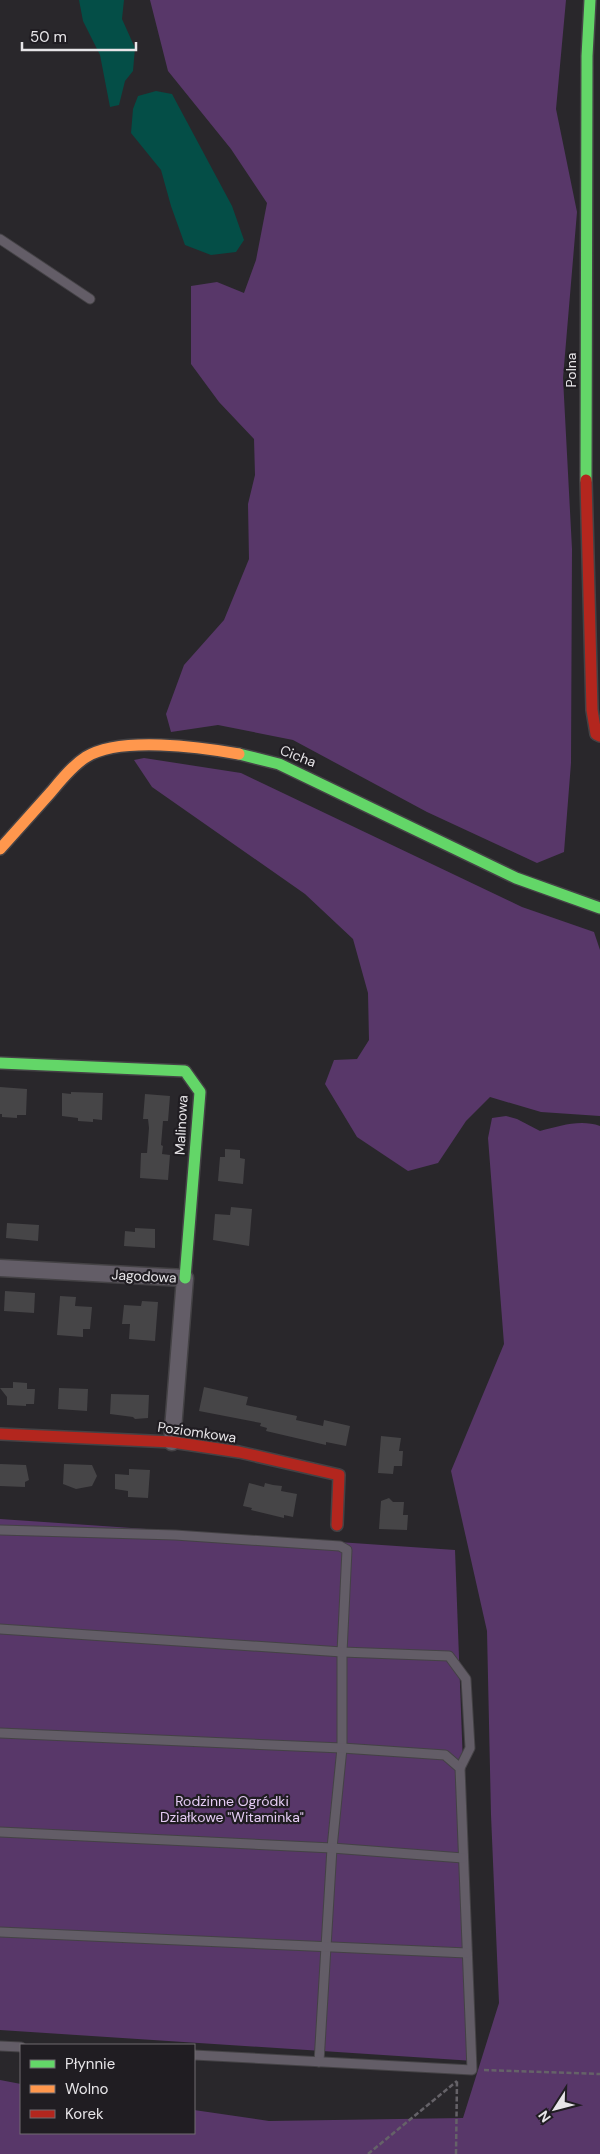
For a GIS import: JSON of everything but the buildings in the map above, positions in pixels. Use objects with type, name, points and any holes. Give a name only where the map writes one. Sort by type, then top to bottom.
[{"type":"street","name":"Polna","points":[[590,0],[587,56],[586,478],[592,710],[596,734],[600,736]]},
{"type":"street","name":"Cicha","points":[[0,849],[71,770],[86,757],[104,750],[128,746],[199,747],[242,754],[279,764],[316,780],[516,878],[600,908]]},
{"type":"street","name":"Malinowa","points":[[0,1062],[184,1072],[200,1092],[185,1278]]},
{"type":"street","name":"Jagodowa","points":[[0,1268],[185,1278],[172,1442]]},
{"type":"street","name":"Poziomkowa","points":[[0,1434],[172,1442],[239,1452],[339,1475],[337,1525]]},
{"type":"lane","points":[[0,239],[90,299]]},
{"type":"lane","points":[[0,1530],[166,1535],[340,1546],[347,1550],[342,1652],[342,1748],[332,1848],[319,2062]]},
{"type":"lane","points":[[0,1629],[342,1652],[449,1656],[466,1679],[470,1748],[460,1768],[472,2070],[195,2055]]},
{"type":"lane","points":[[0,1733],[342,1748],[445,1755],[460,1768]]},
{"type":"lane","points":[[0,1832],[332,1848],[463,1858]]},
{"type":"lane","points":[[0,1932],[467,1953]]},
{"type":"lane","points":[[0,2046],[20,2047]]},
{"type":"path","points":[[368,2154],[472,2070],[600,2074]]},
{"type":"path","points":[[456,2154],[457,2081]]},
{"type":"green space","points":[[150,0],[566,0],[556,109],[577,212],[563,378],[572,549],[571,763],[564,852],[537,863],[427,812],[293,740],[218,725],[171,732],[166,714],[184,665],[224,620],[249,559],[248,504],[255,475],[254,439],[219,402],[191,364],[191,286],[217,282],[244,293],[256,260],[267,203],[231,149],[168,71]]},
{"type":"green space","points":[[144,758],[241,773],[522,907],[594,932],[600,950],[600,1116],[541,1112],[490,1097],[466,1121],[438,1163],[408,1171],[357,1137],[325,1084],[334,1060],[357,1059],[369,1040],[368,993],[353,939],[305,894],[152,787],[134,760]]},
{"type":"green space","points":[[506,1116],[517,1119],[540,1131],[578,1123],[600,1126],[600,2154],[0,2154],[0,2080],[20,2084],[20,2134],[195,2134],[195,2110],[269,2121],[463,2118],[499,2003],[491,1815],[487,1631],[451,1471],[504,1344],[488,1138],[492,1118]]},
{"type":"green space","name":"Rodzinne Ogródki Działkowe \"Witaminka\"","points":[[0,1519],[455,1550],[474,2061],[0,2030]]},
{"type":"shaded area","points":[[79,0],[124,0],[122,19],[135,48],[133,71],[125,81],[119,105],[110,107],[100,55],[83,21]]},
{"type":"shaded area","points":[[156,91],[172,94],[232,206],[244,240],[236,252],[211,255],[185,245],[161,170],[131,133],[133,109],[138,96]]},
{"type":"traffic: fast","points":[[586,480],[587,56],[590,0]]},
{"type":"traffic: fast","points":[[239,754],[279,764],[516,878],[600,908]]},
{"type":"traffic: fast","points":[[0,1063],[185,1071],[200,1092],[185,1278]]},
{"type":"traffic: slow","points":[[0,849],[71,769],[86,757],[101,751],[119,747],[161,745],[239,754]]},
{"type":"traffic: jam","points":[[586,480],[592,710],[596,734],[600,736]]},
{"type":"traffic: jam","points":[[0,1434],[172,1442],[239,1452],[339,1475],[337,1525]]}]
